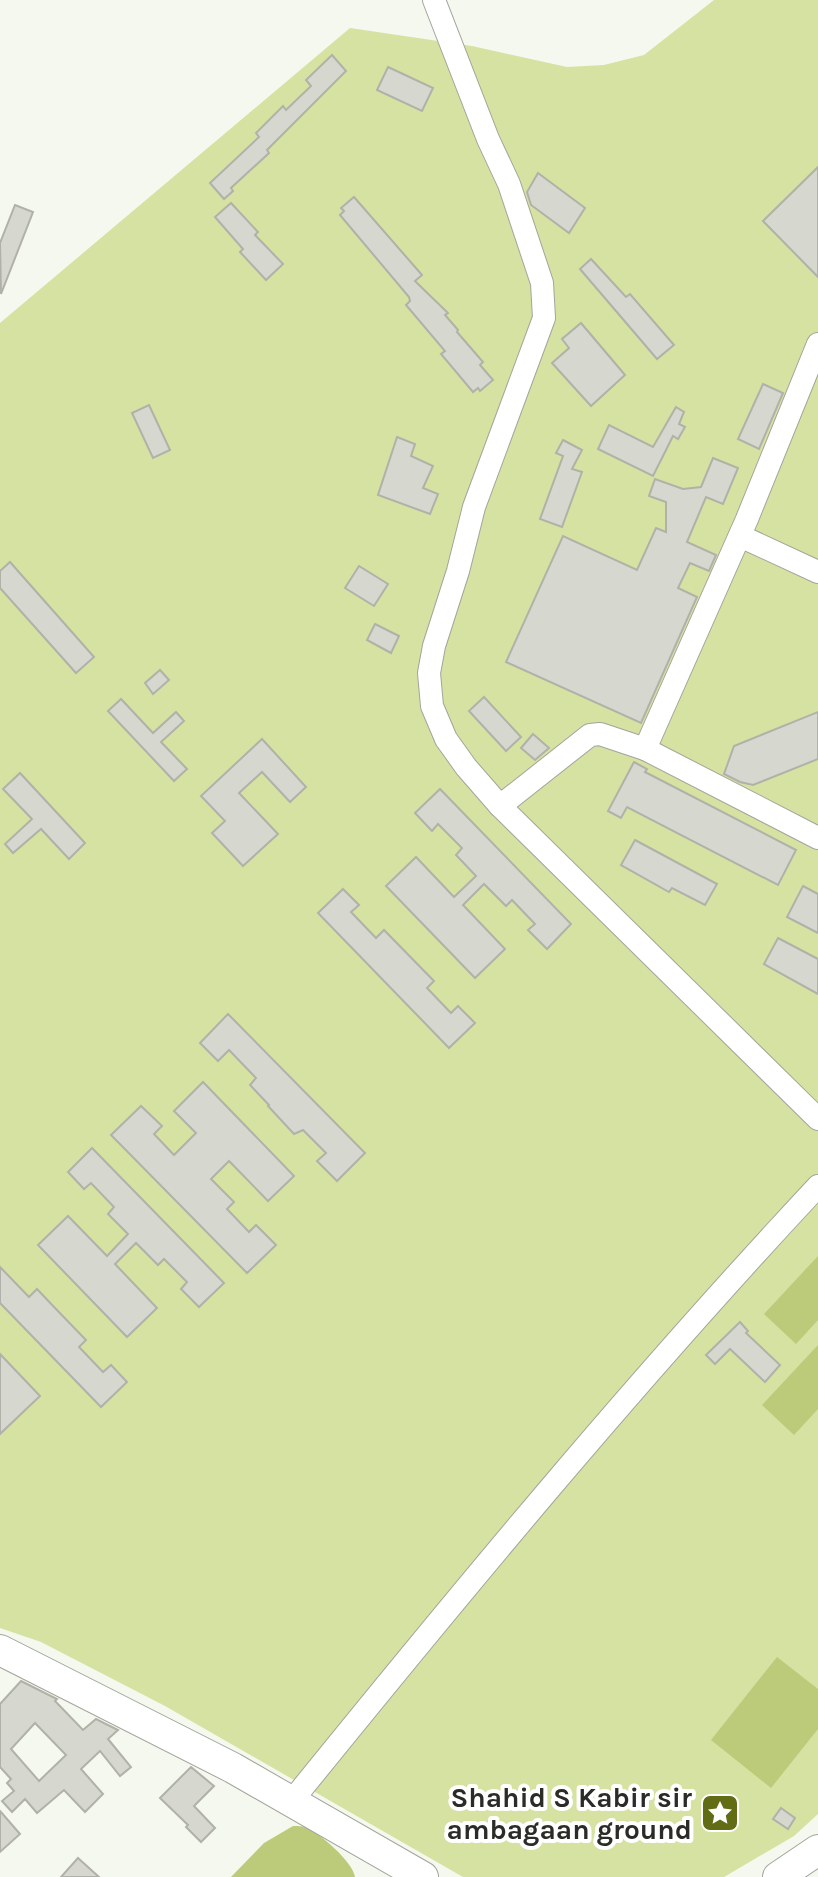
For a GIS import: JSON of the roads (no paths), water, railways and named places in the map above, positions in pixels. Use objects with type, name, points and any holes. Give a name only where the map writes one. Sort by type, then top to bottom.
[{"type":"main road","points":[[0,1650],[233,1768],[423,1877]]},
{"type":"main road","points":[[778,1877],[818,1850]]},
{"type":"lane","points":[[434,0],[488,139],[509,184],[542,283],[544,318],[474,507],[434,646],[429,673],[432,706],[446,739],[500,806],[818,1119]]},
{"type":"lane","points":[[645,749],[740,536],[818,344]]},
{"type":"lane","points":[[740,536],[818,572]]},
{"type":"lane","points":[[500,806],[590,735],[600,734],[645,749],[818,838]]},
{"type":"lane","points":[[291,1802],[550,1487],[818,1186]]},
{"type":"place","name":"Shahid S Kabir sir ambagaan ground","points":[[720,1813]]}]
